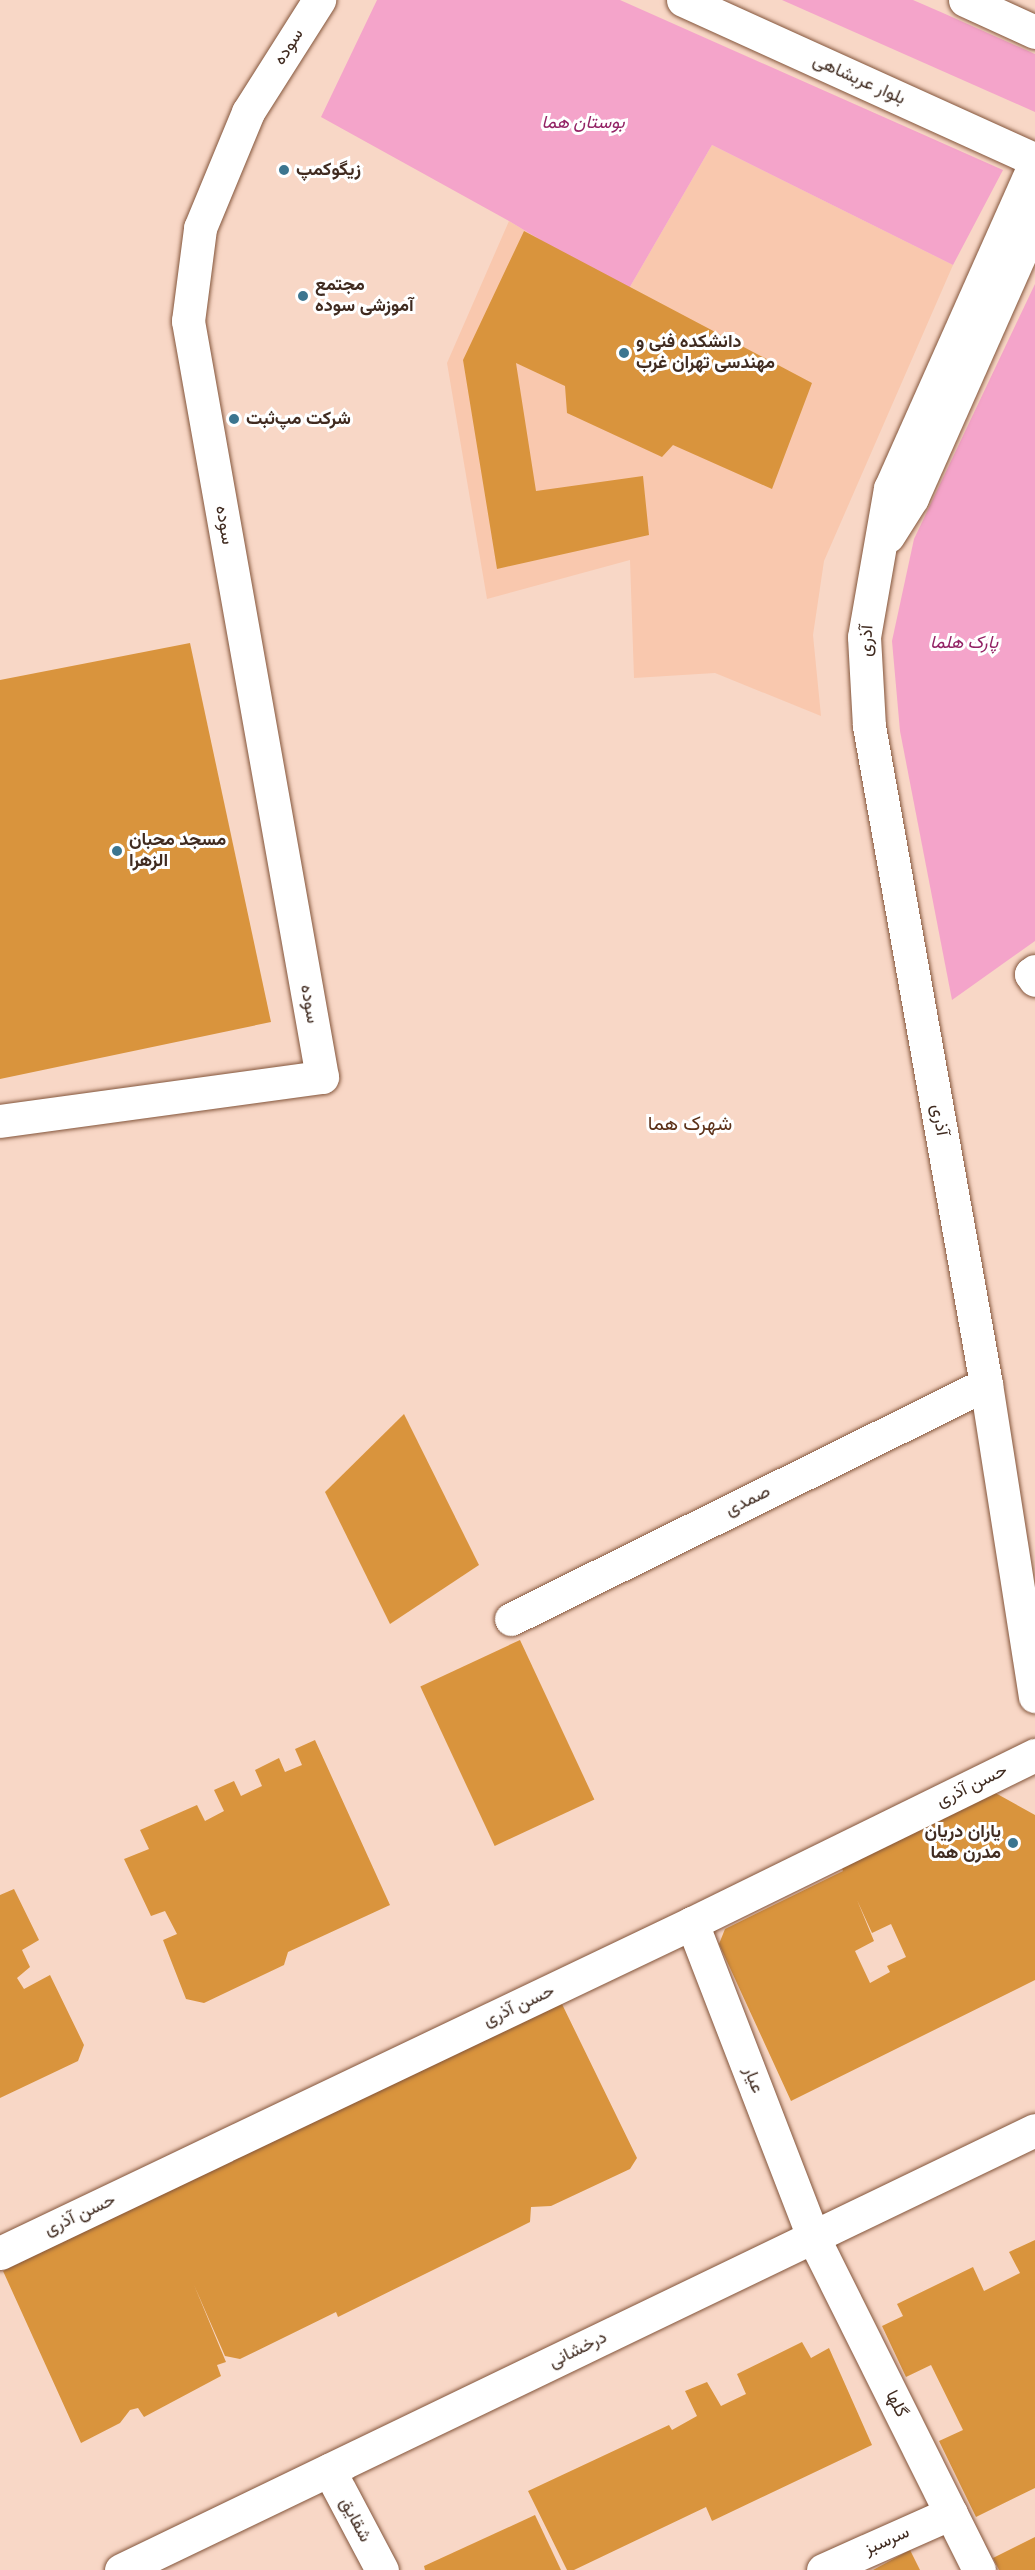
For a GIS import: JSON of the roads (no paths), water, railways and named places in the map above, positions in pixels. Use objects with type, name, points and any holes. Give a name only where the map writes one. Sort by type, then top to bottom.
[{"type":"street","name":"سوده","points":[[0,1121],[322,1077],[188,321],[204,217],[248,112],[319,0]]},
{"type":"street","name":"بلوار عربشاهی","points":[[682,0],[1035,162]]},
{"type":"street","points":[[965,0],[1035,32]]},
{"type":"street","name":"آذری","points":[[1035,162],[891,488],[883,545],[864,637],[868,726],[986,1384],[1035,1696]]},
{"type":"street","name":"آذری","points":[[883,545],[912,498],[1035,220]]},
{"type":"street","name":"صمدی","points":[[511,1619],[986,1384]]},
{"type":"street","name":"حسن آذری","points":[[0,2253],[692,1923],[1035,1755]]},
{"type":"street","name":"عیار","points":[[692,1923],[813,2237]]},
{"type":"street","name":"درخشانی","points":[[121,2570],[1035,2130]]},
{"type":"street","name":"گلها","points":[[813,2237],[979,2570]]},
{"type":"street","name":"شقایق","points":[[329,2470],[382,2570]]},
{"type":"street","name":"سرسبز","points":[[823,2570],[951,2513]]},
{"type":"place","name":"زیگوکمپ","points":[[284,170]]},
{"type":"place","name":"مجتمع آموزشی سوده","points":[[303,296]]},
{"type":"place","name":"دانشکده فنی و مهندسی تهران غرب","points":[[624,353]]},
{"type":"place","name":"شرکت مپ‌ثبت","points":[[234,419]]},
{"type":"place","name":"مسجد محبان الزهرا","points":[[117,851]]},
{"type":"place","name":"یاران دریان مدرن هما","points":[[1013,1843]]},
{"type":"district","name":"شهرک هما","points":[[690,1124]]},
{"type":"park label","name":"بوستان هما","points":[[583,123]]},
{"type":"park label","name":"پارک هلما","points":[[964,643]]}]
